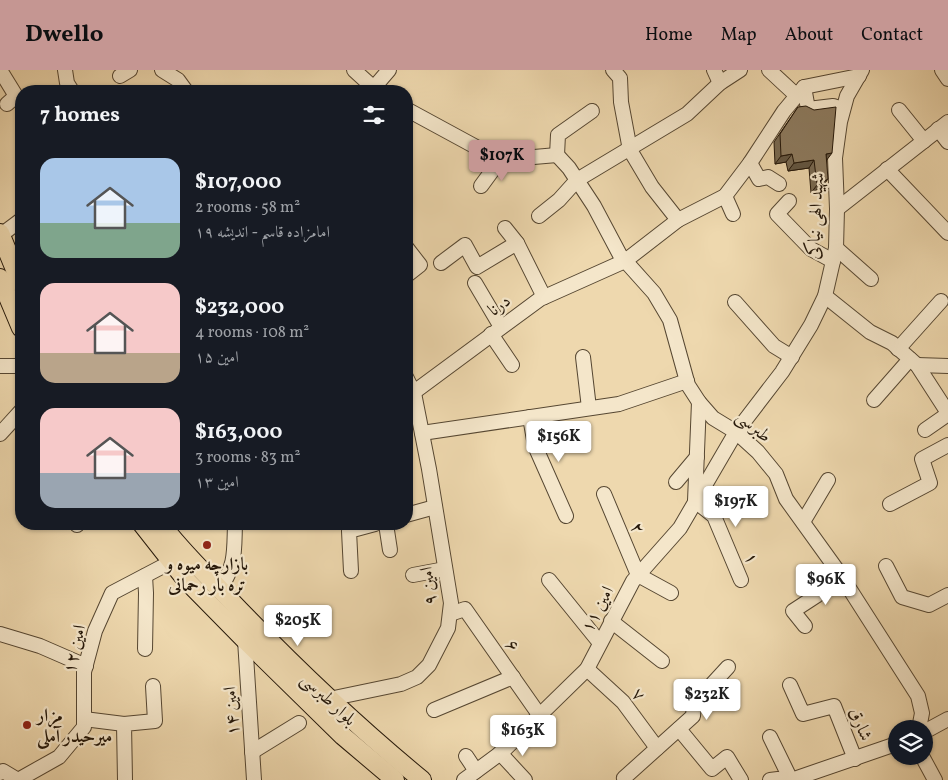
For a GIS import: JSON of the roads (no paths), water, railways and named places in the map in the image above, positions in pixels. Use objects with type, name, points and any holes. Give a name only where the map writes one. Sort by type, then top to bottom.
[{"type":"main road","points":[[0,234],[15,270]]},
{"type":"main road","points":[[0,278],[15,314]]},
{"type":"main road","name":"بلوار طبرسی","points":[[147,530],[186,580],[245,640],[343,736],[395,780]]},
{"type":"main road","name":"بلوار طبرسی","points":[[166,530],[264,636],[329,699],[422,780]]},
{"type":"street","points":[[0,70],[15,94]]},
{"type":"street","points":[[64,70],[68,85]]},
{"type":"street","points":[[162,70],[178,80],[182,85]]},
{"type":"street","points":[[354,70],[369,85]]},
{"type":"street","points":[[378,85],[389,70]]},
{"type":"street","points":[[613,70],[620,78],[621,102],[630,150],[652,187],[678,220]]},
{"type":"street","points":[[714,70],[720,83]]},
{"type":"street","points":[[539,216],[559,200],[577,180],[688,114],[720,83],[740,70]]},
{"type":"street","points":[[769,70],[801,91],[808,109],[833,106],[844,109]]},
{"type":"street","points":[[942,70],[948,79]]},
{"type":"street","points":[[733,214],[726,196],[750,164],[784,111],[801,91],[861,73]]},
{"type":"street","name":"شهید الهی نیاکی","points":[[736,432],[792,357],[825,296],[834,254],[837,209],[836,158],[840,122],[847,96],[861,73]]},
{"type":"street","points":[[7,104],[15,97]]},
{"type":"street","points":[[899,110],[924,141]]},
{"type":"street","points":[[413,113],[500,160],[557,155],[558,135],[592,111]]},
{"type":"street","points":[[837,209],[943,126],[948,142]]},
{"type":"street","name":"طبرسی","points":[[557,155],[577,180],[594,206],[620,255],[654,293],[670,320],[687,381],[699,402],[713,418],[736,432],[758,452],[776,474],[786,499],[840,574],[918,696],[922,713],[921,720]]},
{"type":"street","points":[[481,186],[500,160]]},
{"type":"street","points":[[750,164],[759,179],[768,177],[779,184]]},
{"type":"street","points":[[888,170],[948,233]]},
{"type":"street","name":"درنا","points":[[413,393],[544,297],[625,261],[678,220],[726,196]]},
{"type":"street","points":[[790,201],[777,214],[811,249],[834,254],[871,279]]},
{"type":"street","points":[[0,234],[15,224]]},
{"type":"street","points":[[505,228],[516,243],[544,297]]},
{"type":"street","points":[[441,263],[465,246],[477,267],[516,243]]},
{"type":"street","points":[[413,256],[420,265],[413,270]]},
{"type":"street","points":[[475,283],[512,365]]},
{"type":"street","points":[[825,296],[870,332],[892,343],[914,362],[948,414],[925,430]]},
{"type":"street","points":[[898,349],[941,301]]},
{"type":"street","points":[[735,302],[774,346],[792,357]]},
{"type":"street","points":[[583,357],[589,408]]},
{"type":"street","points":[[914,362],[948,366]]},
{"type":"street","points":[[874,400],[914,362]]},
{"type":"street","points":[[1,368],[15,367]]},
{"type":"street","points":[[422,433],[619,404],[687,381]]},
{"type":"street","points":[[695,501],[699,402]]},
{"type":"street","name":"امین ۹","points":[[329,699],[401,684],[417,677],[429,665],[440,647],[448,628],[451,603],[422,433],[413,404]]},
{"type":"street","points":[[530,416],[535,446],[566,516]]},
{"type":"street","points":[[0,434],[15,418]]},
{"type":"street","name":"امین ۱۱","points":[[464,780],[500,753],[587,669],[633,581],[680,528],[736,432]]},
{"type":"street","points":[[890,504],[930,483],[922,459],[948,445]]},
{"type":"street","points":[[676,482],[697,457]]},
{"type":"street","points":[[803,522],[828,480]]},
{"type":"street","name":"۲","points":[[604,494],[638,575]]},
{"type":"street","name":"۱","points":[[695,501],[714,516],[741,580]]},
{"type":"street","points":[[413,513],[435,507]]},
{"type":"street","points":[[220,589],[230,574],[234,558],[236,530]]},
{"type":"street","points":[[351,571],[349,531],[353,530]]},
{"type":"street","points":[[387,530],[390,550]]},
{"type":"street","name":"امین ۱۲","points":[[0,773],[3,771],[18,780],[58,757],[84,727],[84,672],[95,632],[112,593],[171,562]]},
{"type":"street","points":[[886,566],[902,597],[929,606],[948,595]]},
{"type":"street","points":[[413,575],[445,569]]},
{"type":"street","points":[[805,626],[793,611],[816,596],[840,574]]},
{"type":"street","points":[[638,575],[671,593]]},
{"type":"street","points":[[145,576],[145,649]]},
{"type":"street","points":[[549,580],[600,643]]},
{"type":"street","name":"۶","points":[[450,614],[465,609],[540,716]]},
{"type":"street","points":[[611,621],[662,661]]},
{"type":"street","points":[[0,634],[40,646],[86,666]]},
{"type":"street","name":"امین ۱۴","points":[[245,640],[254,780]]},
{"type":"street","points":[[625,780],[624,778],[693,716],[694,704],[728,667]]},
{"type":"street","name":"۷","points":[[587,669],[623,702],[657,748]]},
{"type":"street","points":[[434,710],[513,677]]},
{"type":"street","name":"شارق","points":[[790,685],[803,714],[834,706],[855,759]]},
{"type":"street","points":[[84,719],[124,724],[155,721],[153,686]]},
{"type":"street","points":[[933,727],[948,719]]},
{"type":"street","points":[[252,752],[299,723]]},
{"type":"street","points":[[124,724],[125,780]]},
{"type":"street","points":[[679,729],[712,769],[727,757],[741,780]]},
{"type":"street","points":[[770,737],[791,780],[815,776],[888,747]]},
{"type":"street","points":[[500,753],[525,780]]},
{"type":"street","points":[[466,756],[476,771]]},
{"type":"street","points":[[927,765],[935,780]]},
{"type":"street","points":[[770,780],[791,780]]},
{"type":"place","name":"بازارچه میوه و تره بار رحمانی","points":[[207,545]]},
{"type":"place","name":"مزار میرحیدر آملی","points":[[27,725]]}]
